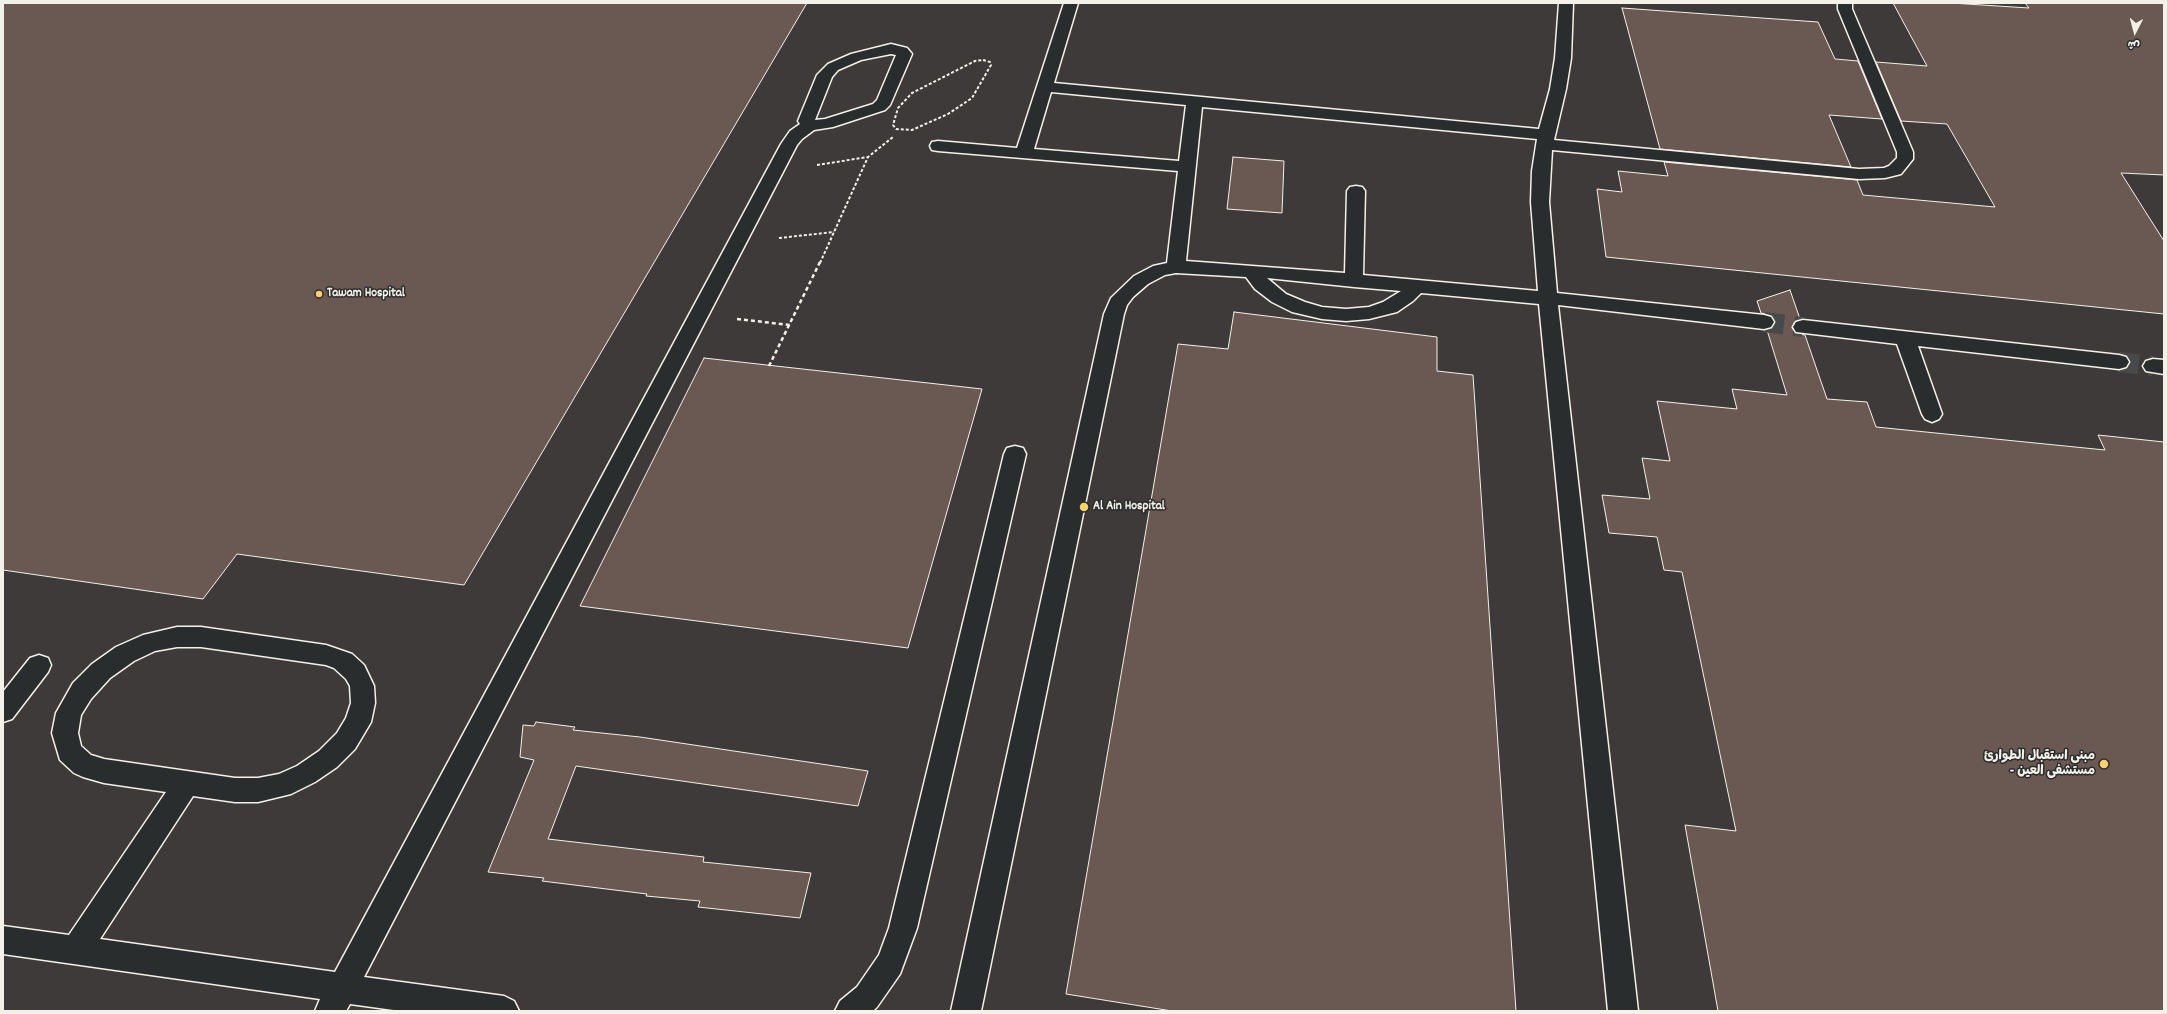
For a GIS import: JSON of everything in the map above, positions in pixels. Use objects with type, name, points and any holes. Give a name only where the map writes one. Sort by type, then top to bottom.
[{"type":"lane","points":[[1024,153],[1071,3]]},
{"type":"lane","points":[[1566,3],[1563,58],[1558,88],[1545,140],[1541,171],[1540,202],[1548,298],[1623,1011]]},
{"type":"lane","points":[[1045,87],[1860,174],[1885,173],[1895,170],[1905,159],[1905,152],[1844,9],[1845,3]]},
{"type":"lane","points":[[336,1000],[775,171],[796,135],[810,125],[827,124],[879,107],[884,102],[904,54],[902,51],[891,49],[856,57],[833,67],[825,76],[807,115],[806,121],[810,125]]},
{"type":"lane","points":[[1176,267],[1194,102]]},
{"type":"lane","points":[[938,146],[1187,167]]},
{"type":"lane","points":[[1354,281],[1356,191]]},
{"type":"lane","points":[[971,1006],[1114,314],[1118,303],[1126,293],[1141,280],[1160,270],[1176,267],[1252,271],[1548,298],[1764,322]]},
{"type":"lane","points":[[1252,271],[1262,285],[1279,298],[1298,307],[1322,313],[1346,316],[1369,313],[1390,307],[1406,297],[1417,286]]},
{"type":"lane","points":[[1802,327],[2118,362]]},
{"type":"lane","points":[[1906,338],[1932,414]]},
{"type":"lane","points":[[850,1011],[867,997],[890,964],[903,928],[1016,454]]},
{"type":"lane","points":[[177,637],[201,637],[326,655],[343,661],[355,672],[362,686],[363,703],[358,722],[346,741],[328,759],[306,774],[282,785],[258,790],[235,790],[187,783],[104,771],[83,765],[69,752],[65,734],[69,713],[82,691],[101,671],[125,654],[151,642],[177,637]]},
{"type":"lane","points":[[3,711],[39,665]]},
{"type":"lane","points":[[76,950],[187,783]]},
{"type":"lane","points":[[3,940],[76,950],[336,1000],[504,1011]]},
{"type":"path","points":[[769,366],[790,326],[868,157],[900,131],[918,128],[948,114],[972,98],[991,65],[990,62],[983,60],[975,61],[912,93],[898,108],[895,116],[894,125],[896,129],[900,131]]},
{"type":"path","points":[[775,171],[868,157]]},
{"type":"path","points":[[737,243],[834,232]]},
{"type":"path","points":[[699,314],[790,326]]},
{"type":"shaded area","name":"Al Ain Hospital","points":[[3,3],[2164,3],[2164,1011],[3,1011]]},
{"type":"building","name":"Tawam Hospital","points":[[3,3],[807,3],[464,585],[237,554],[203,599],[3,570]]},
{"type":"building","points":[[1893,3],[1951,3],[2029,8],[2025,3],[2164,3],[2164,175],[2121,173],[2164,241],[2164,314],[1606,257],[1597,189],[1622,192],[1618,171],[1668,176],[1664,162],[1857,180],[1863,195],[1995,207],[1947,124],[1901,121],[1876,62],[1927,66]]},
{"type":"building","points":[[1622,8],[1818,22],[1835,59],[1858,61],[1882,119],[1829,115],[1851,167],[1660,149]]},
{"type":"building","points":[[1233,157],[1284,161],[1282,213],[1227,209]]},
{"type":"building","points":[[1790,290],[1800,319],[1795,321],[1792,328],[1796,333],[1805,335],[1827,399],[1867,402],[1876,427],[2105,450],[2098,435],[2164,442],[2164,1011],[1718,1011],[1685,825],[1736,831],[1682,572],[1664,570],[1657,537],[1609,533],[1602,495],[1650,499],[1642,458],[1670,461],[1657,401],[1737,409],[1732,389],[1787,395],[1767,330],[1772,328],[1775,321],[1771,316],[1761,313],[1757,301]]},
{"type":"building","points":[[1234,312],[1437,337],[1437,371],[1473,375],[1516,1011],[1172,1011],[1066,994],[1178,344],[1228,349]]},
{"type":"building","points":[[704,358],[982,389],[908,648],[580,606]]},
{"type":"building","points":[[536,722],[575,727],[573,730],[640,737],[868,771],[858,806],[576,766],[548,839],[704,857],[703,862],[811,873],[800,918],[698,907],[700,901],[646,896],[647,894],[542,881],[544,878],[488,872],[534,760],[520,757],[523,725],[534,726]]},
{"type":"tunnel","points":[[1764,322],[1803,327]]},
{"type":"tunnel","points":[[2119,362],[2153,366]]},
{"type":"place","name":"Tawam Hospital","points":[[319,294]]},
{"type":"place","name":"Al Ain Hospital","points":[[1084,507]]},
{"type":"place","name":"مبنى استقبال الطوارئ - مستشفى العين","points":[[2104,764]]}]
